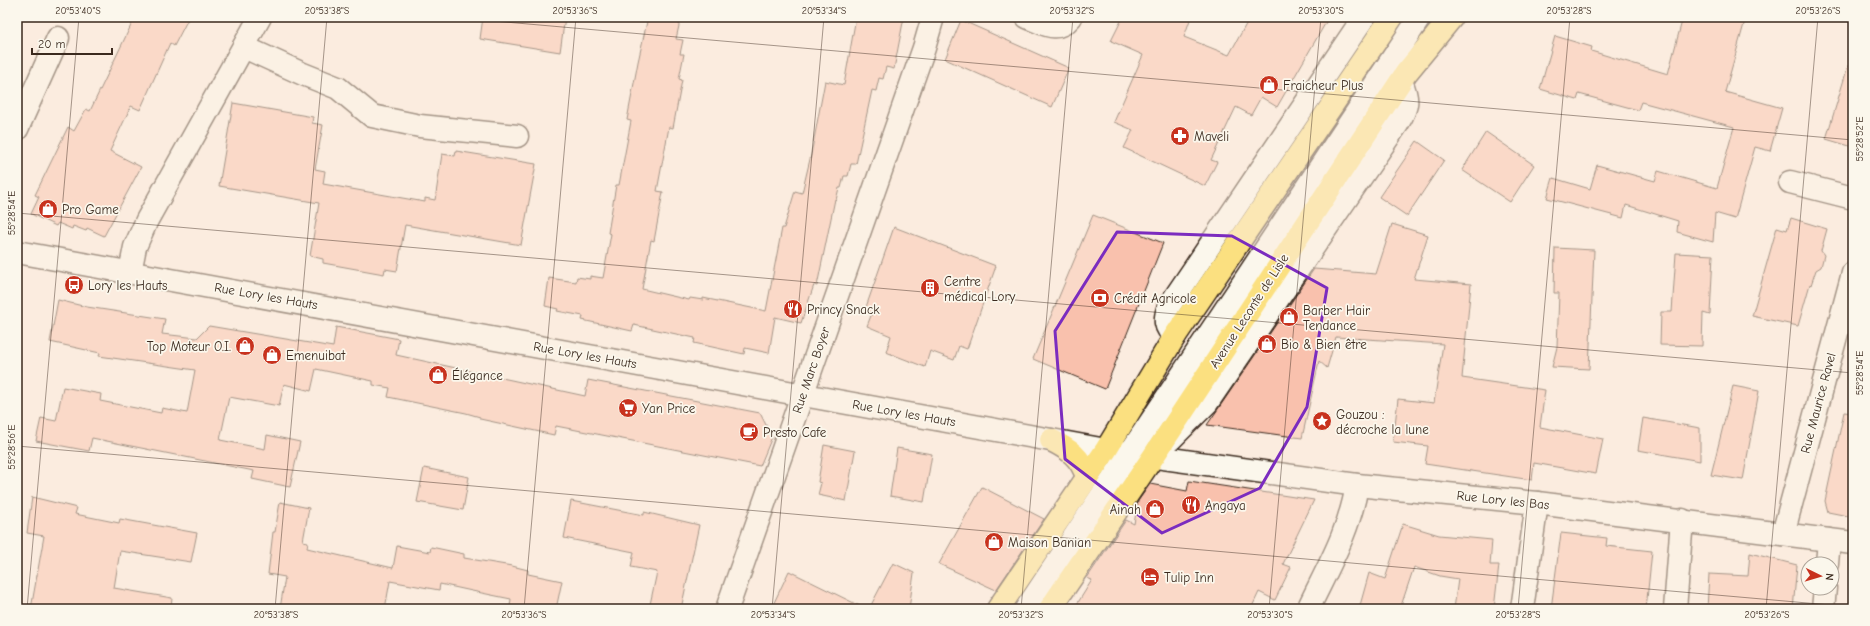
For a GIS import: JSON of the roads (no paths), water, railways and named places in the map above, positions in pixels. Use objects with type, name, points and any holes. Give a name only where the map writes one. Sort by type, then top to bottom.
[{"type":"main road","points":[[998,609],[1106,450],[1174,336],[1392,17]]},
{"type":"main road","name":"Avenue Leconte de Lisle","points":[[1050,609],[1153,457],[1401,81],[1452,17]]},
{"type":"main road","points":[[1051,440],[1070,449],[1084,467],[1087,477]]},
{"type":"street","points":[[130,272],[135,247],[147,220],[260,17]]},
{"type":"street","name":"Rue Marc Boyer","points":[[727,609],[924,48],[933,17]]},
{"type":"street","points":[[1027,17],[1058,28],[1072,17]]},
{"type":"street","points":[[1174,336],[1168,331],[1166,325],[1165,316],[1169,306],[1364,17]]},
{"type":"street","name":"Avenue Leconte de Lisle","points":[[1026,609],[1420,17]]},
{"type":"street","points":[[17,129],[58,38]]},
{"type":"street","points":[[244,47],[338,88],[372,116],[420,126],[517,136]]},
{"type":"street","points":[[1790,182],[1853,198]]},
{"type":"street","name":"Rue Lory les Hauts","points":[[17,252],[1106,450],[1153,457]]},
{"type":"street","name":"Rue Maurice Ravel","points":[[1783,534],[1853,273]]},
{"type":"street","name":"Rue Lory les Bas","points":[[1153,457],[1356,485],[1538,503],[1682,520],[1853,543]]},
{"type":"street","points":[[1308,609],[1347,527],[1354,503],[1356,485]]},
{"type":"street","points":[[1522,609],[1538,503]]},
{"type":"street","points":[[1675,609],[1682,520]]},
{"type":"street","points":[[1828,556],[1830,540]]},
{"type":"street","points":[[1823,609],[1824,596]]},
{"type":"place","name":"Fraicheur Plus","points":[[1269,85]]},
{"type":"place","name":"Maveli","points":[[1180,136]]},
{"type":"place","name":"Pro Game","points":[[48,209]]},
{"type":"place","name":"Lory les Hauts","points":[[74,285]]},
{"type":"place","name":"Centre médical Lory","points":[[930,288]]},
{"type":"place","name":"Crédit Agricole","points":[[1100,298]]},
{"type":"place","name":"Princy Snack","points":[[793,309]]},
{"type":"place","name":"Barber Hair Tendance","points":[[1289,317]]},
{"type":"place","name":"Bio & Bien être","points":[[1267,344]]},
{"type":"place","name":"Top Moteur O.I.","points":[[245,346]]},
{"type":"place","name":"Emenuibat","points":[[272,355]]},
{"type":"place","name":"Élégance","points":[[438,375]]},
{"type":"place","name":"Yan Price","points":[[628,408]]},
{"type":"place","name":"Gouzou : décroche la lune","points":[[1322,421]]},
{"type":"place","name":"Presto Cafe","points":[[749,432]]},
{"type":"place","name":"Angaya","points":[[1191,505]]},
{"type":"place","name":"Ainah","points":[[1155,509]]},
{"type":"place","name":"Maison Banian","points":[[994,542]]},
{"type":"place","name":"Tulip Inn","points":[[1150,577]]}]
